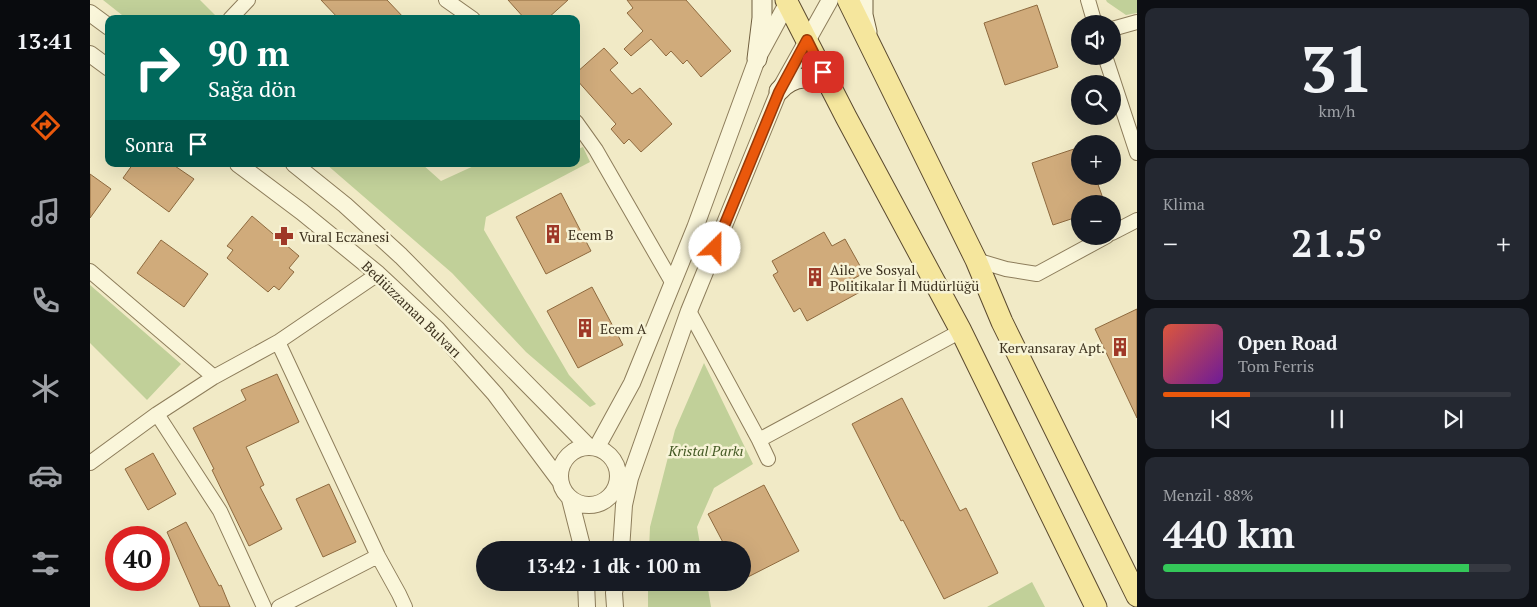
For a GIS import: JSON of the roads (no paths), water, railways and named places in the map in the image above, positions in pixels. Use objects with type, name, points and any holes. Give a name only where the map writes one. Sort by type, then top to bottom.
[{"type":"main road","points":[[757,59],[762,18],[762,0]]},
{"type":"main road","points":[[848,0],[976,260],[1002,322],[1137,596]]},
{"type":"main road","points":[[863,0],[868,34],[875,55]]},
{"type":"main road","points":[[788,1],[846,117],[961,331],[1096,607]]},
{"type":"main road","points":[[779,92],[788,83],[806,77],[824,82],[831,87]]},
{"type":"street","points":[[234,15],[248,0]]},
{"type":"street","points":[[446,0],[467,15]]},
{"type":"street","points":[[622,541],[624,505],[628,486],[689,311],[779,92],[830,0]]},
{"type":"street","points":[[1088,0],[1092,15]]},
{"type":"street","points":[[592,447],[632,383],[694,228],[757,59],[788,1]]},
{"type":"street","points":[[90,13],[105,24]]},
{"type":"street","points":[[1121,26],[1137,22]]},
{"type":"street","points":[[90,54],[105,65]]},
{"type":"street","points":[[1108,65],[1137,153]]},
{"type":"street","points":[[580,128],[596,150],[672,282]]},
{"type":"street","name":"Bediüzzaman Bulvarı","points":[[242,167],[302,212],[378,274],[436,330],[495,394],[560,481]]},
{"type":"street","name":"Bediüzzaman Bulvarı","points":[[298,167],[401,256],[592,447]]},
{"type":"street","points":[[1121,228],[1137,220]]},
{"type":"street","points":[[976,260],[1006,269],[1037,274],[1090,245]]},
{"type":"street","points":[[90,271],[214,377]]},
{"type":"street","points":[[90,463],[157,414],[214,377],[278,342],[378,274]]},
{"type":"street","points":[[689,311],[768,459]]},
{"type":"street","points":[[759,440],[961,331]]},
{"type":"street","points":[[278,342],[378,556],[405,607]]},
{"type":"street","points":[[157,414],[220,511],[264,607]]},
{"type":"street","points":[[618,480],[611,496],[596,505],[587,505],[578,504],[565,494],[559,474],[564,460],[574,450],[592,447],[604,451],[616,463],[624,505]]},
{"type":"street","points":[[570,499],[581,541]]},
{"type":"street","points":[[279,607],[378,556]]},
{"type":"street","points":[[586,591],[587,607]]},
{"type":"street","points":[[614,591],[615,607]]},
{"type":"place","name":"Ecem B","points":[[553,234]]},
{"type":"place","name":"Vural Eczanesi","points":[[284,236]]},
{"type":"place","name":"Aile ve Sosyal Politikalar İl Müdürlüğü","points":[[815,277]]},
{"type":"place","name":"Ecem A","points":[[585,328]]},
{"type":"place","name":"Kervansaray Apt.","points":[[1120,347]]},
{"type":"park label","name":"Kristal Parkı","points":[[706,450]]}]
